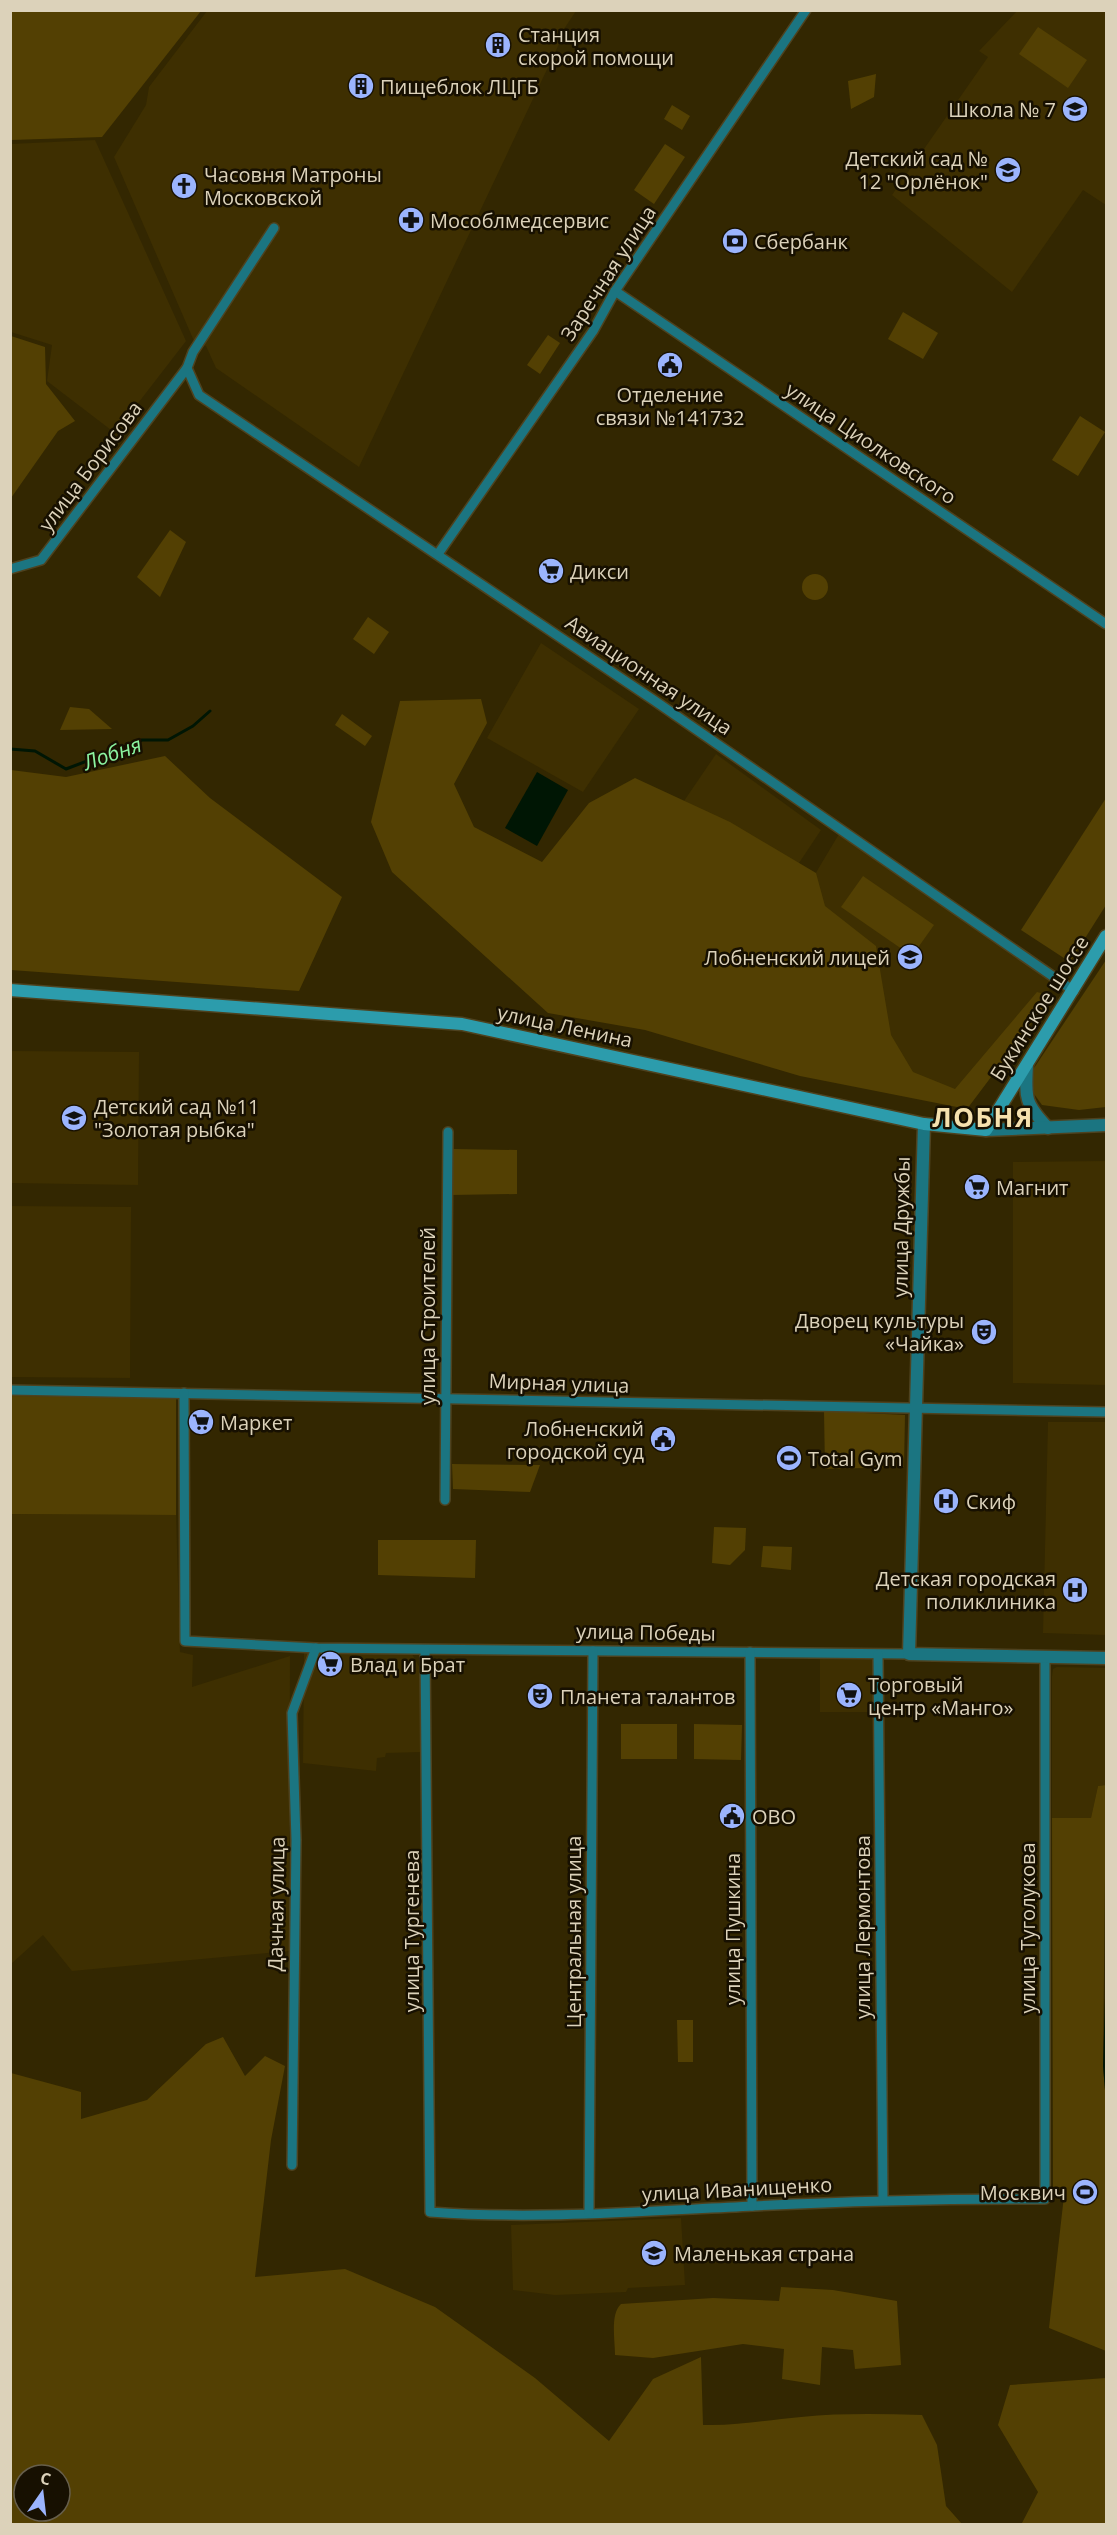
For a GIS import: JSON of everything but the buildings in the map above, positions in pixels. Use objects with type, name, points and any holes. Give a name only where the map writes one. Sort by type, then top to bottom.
[{"type":"main road","name":"Букинское шоссе","points":[[986,1130],[1107,936]]},
{"type":"main road","name":"улица Ленина","points":[[10,990],[323,1011],[462,1024],[924,1124],[986,1130]]},
{"type":"street","name":"Заречная улица","points":[[438,554],[593,331],[615,291],[806,10]]},
{"type":"street","name":"улица Борисова","points":[[10,569],[41,560],[187,368],[193,352],[274,228]]},
{"type":"street","name":"улица Циолковского","points":[[615,291],[1107,624]]},
{"type":"street","name":"Авиационная улица","points":[[187,368],[199,395],[438,554],[1074,991]]},
{"type":"street","points":[[1027,1066],[1025,1089],[1030,1110],[1048,1128]]},
{"type":"street","name":"улица Дружбы","points":[[909,1654],[917,1409],[921,1149],[924,1124]]},
{"type":"street","name":"улица Ленина","points":[[986,1130],[1107,1125]]},
{"type":"street","name":"улица Строителей","points":[[445,1500],[447,1132]]},
{"type":"street","name":"Мирная улица","points":[[10,1390],[1107,1412]]},
{"type":"street","name":"улица Победы","points":[[184,1393],[185,1641],[316,1648],[1107,1658]]},
{"type":"street","name":"Дачная улица","points":[[292,2165],[296,1840],[292,1713],[316,1648]]},
{"type":"street","name":"улица Тургенева","points":[[425,1650],[430,2212]]},
{"type":"street","name":"Центральная улица","points":[[589,2213],[593,1651]]},
{"type":"street","name":"улица Пушкина","points":[[750,1652],[752,2206]]},
{"type":"street","name":"улица Лермонтова","points":[[878,1655],[883,2199]]},
{"type":"street","name":"улица Туголукова","points":[[1045,1656],[1045,2199]]},
{"type":"street","name":"улица Иванищенко","points":[[430,2212],[506,2216],[883,2199],[1045,2199]]},
{"type":"shaded area","points":[[10,11],[201,11],[102,137],[11,140]]},
{"type":"shaded area","points":[[207,11],[576,11],[562,32],[558,29],[552,39],[559,44],[359,467],[216,368],[206,346],[194,341],[114,157],[146,105],[149,87]]},
{"type":"shaded area","name":"Детский сад № 12 \"Орлёнок\"","points":[[1017,11],[1106,11],[1106,205],[1083,190],[1012,292],[892,195],[988,57],[979,51]]},
{"type":"shaded area","points":[[1038,27],[1087,60],[1068,88],[1019,54]]},
{"type":"shaded area","points":[[876,74],[874,97],[851,109],[848,81]]},
{"type":"shaded area","points":[[672,105],[690,116],[682,130],[664,119]]},
{"type":"shaded area","points":[[95,140],[186,341],[115,433],[47,381],[52,345],[11,332],[11,144]]},
{"type":"shaded area","points":[[665,144],[685,157],[654,204],[634,190]]},
{"type":"shaded area","points":[[903,312],[938,333],[923,359],[888,339]]},
{"type":"shaded area","points":[[548,335],[560,343],[540,374],[527,365]]},
{"type":"shaded area","points":[[11,336],[45,347],[46,384],[75,421],[58,431],[11,498]]},
{"type":"shaded area","points":[[1080,416],[1105,432],[1078,476],[1052,460]]},
{"type":"shaded area","points":[[170,530],[186,542],[160,597],[137,577]]},
{"type":"shaded area","points":[[815,574],[824,578],[828,587],[824,596],[815,600],[806,596],[802,587],[806,578]]},
{"type":"shaded area","points":[[368,617],[389,632],[374,654],[353,639]]},
{"type":"shaded area","points":[[541,643],[639,709],[583,792],[487,738]]},
{"type":"shaded area","points":[[481,699],[487,723],[454,784],[474,827],[542,862],[589,803],[635,778],[730,822],[816,873],[825,906],[876,946],[891,1035],[913,1072],[955,1089],[1037,992],[1052,996],[967,1109],[800,1076],[645,1030],[548,1013],[392,872],[371,822],[400,701]]},
{"type":"shaded area","points":[[70,707],[89,709],[112,729],[60,730]]},
{"type":"shaded area","points":[[342,714],[372,736],[365,746],[335,725]]},
{"type":"shaded area","points":[[716,754],[821,830],[797,866],[684,801]]},
{"type":"shaded area","points":[[165,756],[210,798],[342,897],[299,991],[11,970],[11,770],[66,777]]},
{"type":"shaded area","points":[[537,772],[568,790],[537,846],[505,828]]},
{"type":"shaded area","points":[[1106,798],[1106,905],[1070,962],[1021,930]]},
{"type":"shaded area","name":"Лобненский лицей","points":[[839,834],[1054,983],[979,1088],[925,1092],[803,931],[808,886]]},
{"type":"shaded area","points":[[863,876],[934,925],[912,956],[841,907]]},
{"type":"shaded area","points":[[1106,960],[1106,1107],[1079,1110],[1042,1105],[1029,1087],[1032,1071]]},
{"type":"shaded area","name":"Детский сад №11 \"Золотая рыбка\"","points":[[11,1051],[139,1052],[138,1185],[11,1183]]},
{"type":"shaded area","points":[[453,1149],[517,1150],[517,1194],[451,1195]]},
{"type":"shaded area","points":[[1106,1161],[1106,1385],[1013,1383],[1013,1162]]},
{"type":"shaded area","points":[[11,1206],[131,1207],[130,1378],[11,1377]]},
{"type":"shaded area","points":[[11,1396],[176,1397],[176,1515],[11,1514]]},
{"type":"shaded area","points":[[824,1411],[905,1415],[904,1467],[825,1469]]},
{"type":"shaded area","points":[[1048,1422],[1106,1422],[1106,1635],[1043,1633]]},
{"type":"shaded area","points":[[452,1464],[540,1465],[530,1492],[453,1489]]},
{"type":"shaded area","points":[[11,1514],[176,1515],[180,1652],[193,1655],[192,1687],[290,1656],[289,1951],[72,1971],[43,1935],[11,1964]]},
{"type":"shaded area","points":[[714,1527],[746,1528],[745,1550],[730,1565],[712,1563]]},
{"type":"shaded area","points":[[378,1540],[476,1540],[475,1578],[378,1575]]},
{"type":"shaded area","points":[[763,1546],[792,1547],[791,1570],[761,1567]]},
{"type":"shaded area","points":[[304,1653],[412,1654],[421,1670],[422,1752],[386,1753],[385,1757],[377,1758],[376,1771],[303,1763]]},
{"type":"shaded area","points":[[820,1659],[875,1660],[876,1712],[820,1712]]},
{"type":"shaded area","points":[[1057,1667],[1106,1668],[1106,1785],[1098,1786],[1091,1818],[1052,1818],[1052,1676],[1053,1669]]},
{"type":"shaded area","points":[[621,1724],[677,1724],[677,1759],[621,1759]]},
{"type":"shaded area","points":[[694,1724],[742,1725],[741,1760],[694,1759]]},
{"type":"shaded area","points":[[1106,1785],[1103,2066],[1106,2102],[1106,2351],[1049,2328],[1065,2187],[1053,2187],[1052,1818],[1091,1818],[1098,1786]]},
{"type":"shaded area","points":[[1106,1965],[1106,2102],[1103,2066]]},
{"type":"shaded area","points":[[677,2020],[693,2020],[693,2062],[678,2062]]},
{"type":"shaded area","points":[[223,2037],[245,2076],[265,2056],[285,2066],[271,2140],[255,2277],[345,2269],[435,2307],[535,2378],[609,2441],[653,2379],[701,2357],[703,2425],[740,2424],[831,2415],[922,2415],[937,2445],[946,2506],[962,2524],[11,2524],[11,2073],[81,2092],[81,2119],[147,2100],[206,2044]]},
{"type":"shaded area","points":[[681,2218],[685,2285],[628,2288],[626,2292],[555,2295],[513,2290],[511,2225]]},
{"type":"shaded area","points":[[781,2287],[833,2290],[897,2301],[901,2365],[855,2369],[853,2350],[822,2347],[820,2385],[782,2379],[784,2349],[743,2344],[653,2358],[615,2355],[614,2321],[621,2304],[713,2298],[779,2301]]},
{"type":"shaded area","points":[[1106,2378],[1106,2524],[1019,2524],[1022,2523],[1038,2492],[998,2425],[1010,2385]]},
{"type":"waterway","name":"Лобня","points":[[10,749],[35,751],[66,769],[142,740],[168,740],[193,726],[210,711]]},
{"type":"place","name":"Станция скорой помощи","points":[[498,45]]},
{"type":"place","name":"Пищеблок ЛЦГБ","points":[[361,86]]},
{"type":"place","name":"Школа № 7","points":[[1075,109]]},
{"type":"place","name":"Детский сад № 12 \"Орлёнок\"","points":[[1008,170]]},
{"type":"place","name":"Часовня Матроны Московской","points":[[184,186]]},
{"type":"place","name":"Мособлмедсервис","points":[[411,220]]},
{"type":"place","name":"Сбербанк","points":[[735,241]]},
{"type":"place","name":"Отделение связи №141732","points":[[670,365]]},
{"type":"place","name":"Дикси","points":[[551,571]]},
{"type":"place","name":"Лобненский лицей","points":[[910,957]]},
{"type":"place","name":"Детский сад №11 \"Золотая рыбка\"","points":[[74,1118]]},
{"type":"place","name":"Магнит","points":[[977,1187]]},
{"type":"place","name":"Дворец культуры «Чайка»","points":[[984,1332]]},
{"type":"place","name":"Маркет","points":[[201,1422]]},
{"type":"place","name":"Лобненский городской суд","points":[[663,1439]]},
{"type":"place","name":"Total Gym","points":[[789,1458]]},
{"type":"place","name":"Скиф","points":[[946,1501]]},
{"type":"place","name":"Детская городская поликлиника","points":[[1075,1590]]},
{"type":"place","name":"Влад и Брат","points":[[330,1664]]},
{"type":"place","name":"Торговый центр «Манго»","points":[[849,1695]]},
{"type":"place","name":"Планета талантов","points":[[540,1696]]},
{"type":"place","name":"ОВО","points":[[732,1816]]},
{"type":"place","name":"Москвич","points":[[1085,2192]]},
{"type":"place","name":"Маленькая страна","points":[[654,2253]]},
{"type":"district","name":"ЛОБНЯ","points":[[983,1117]]}]
